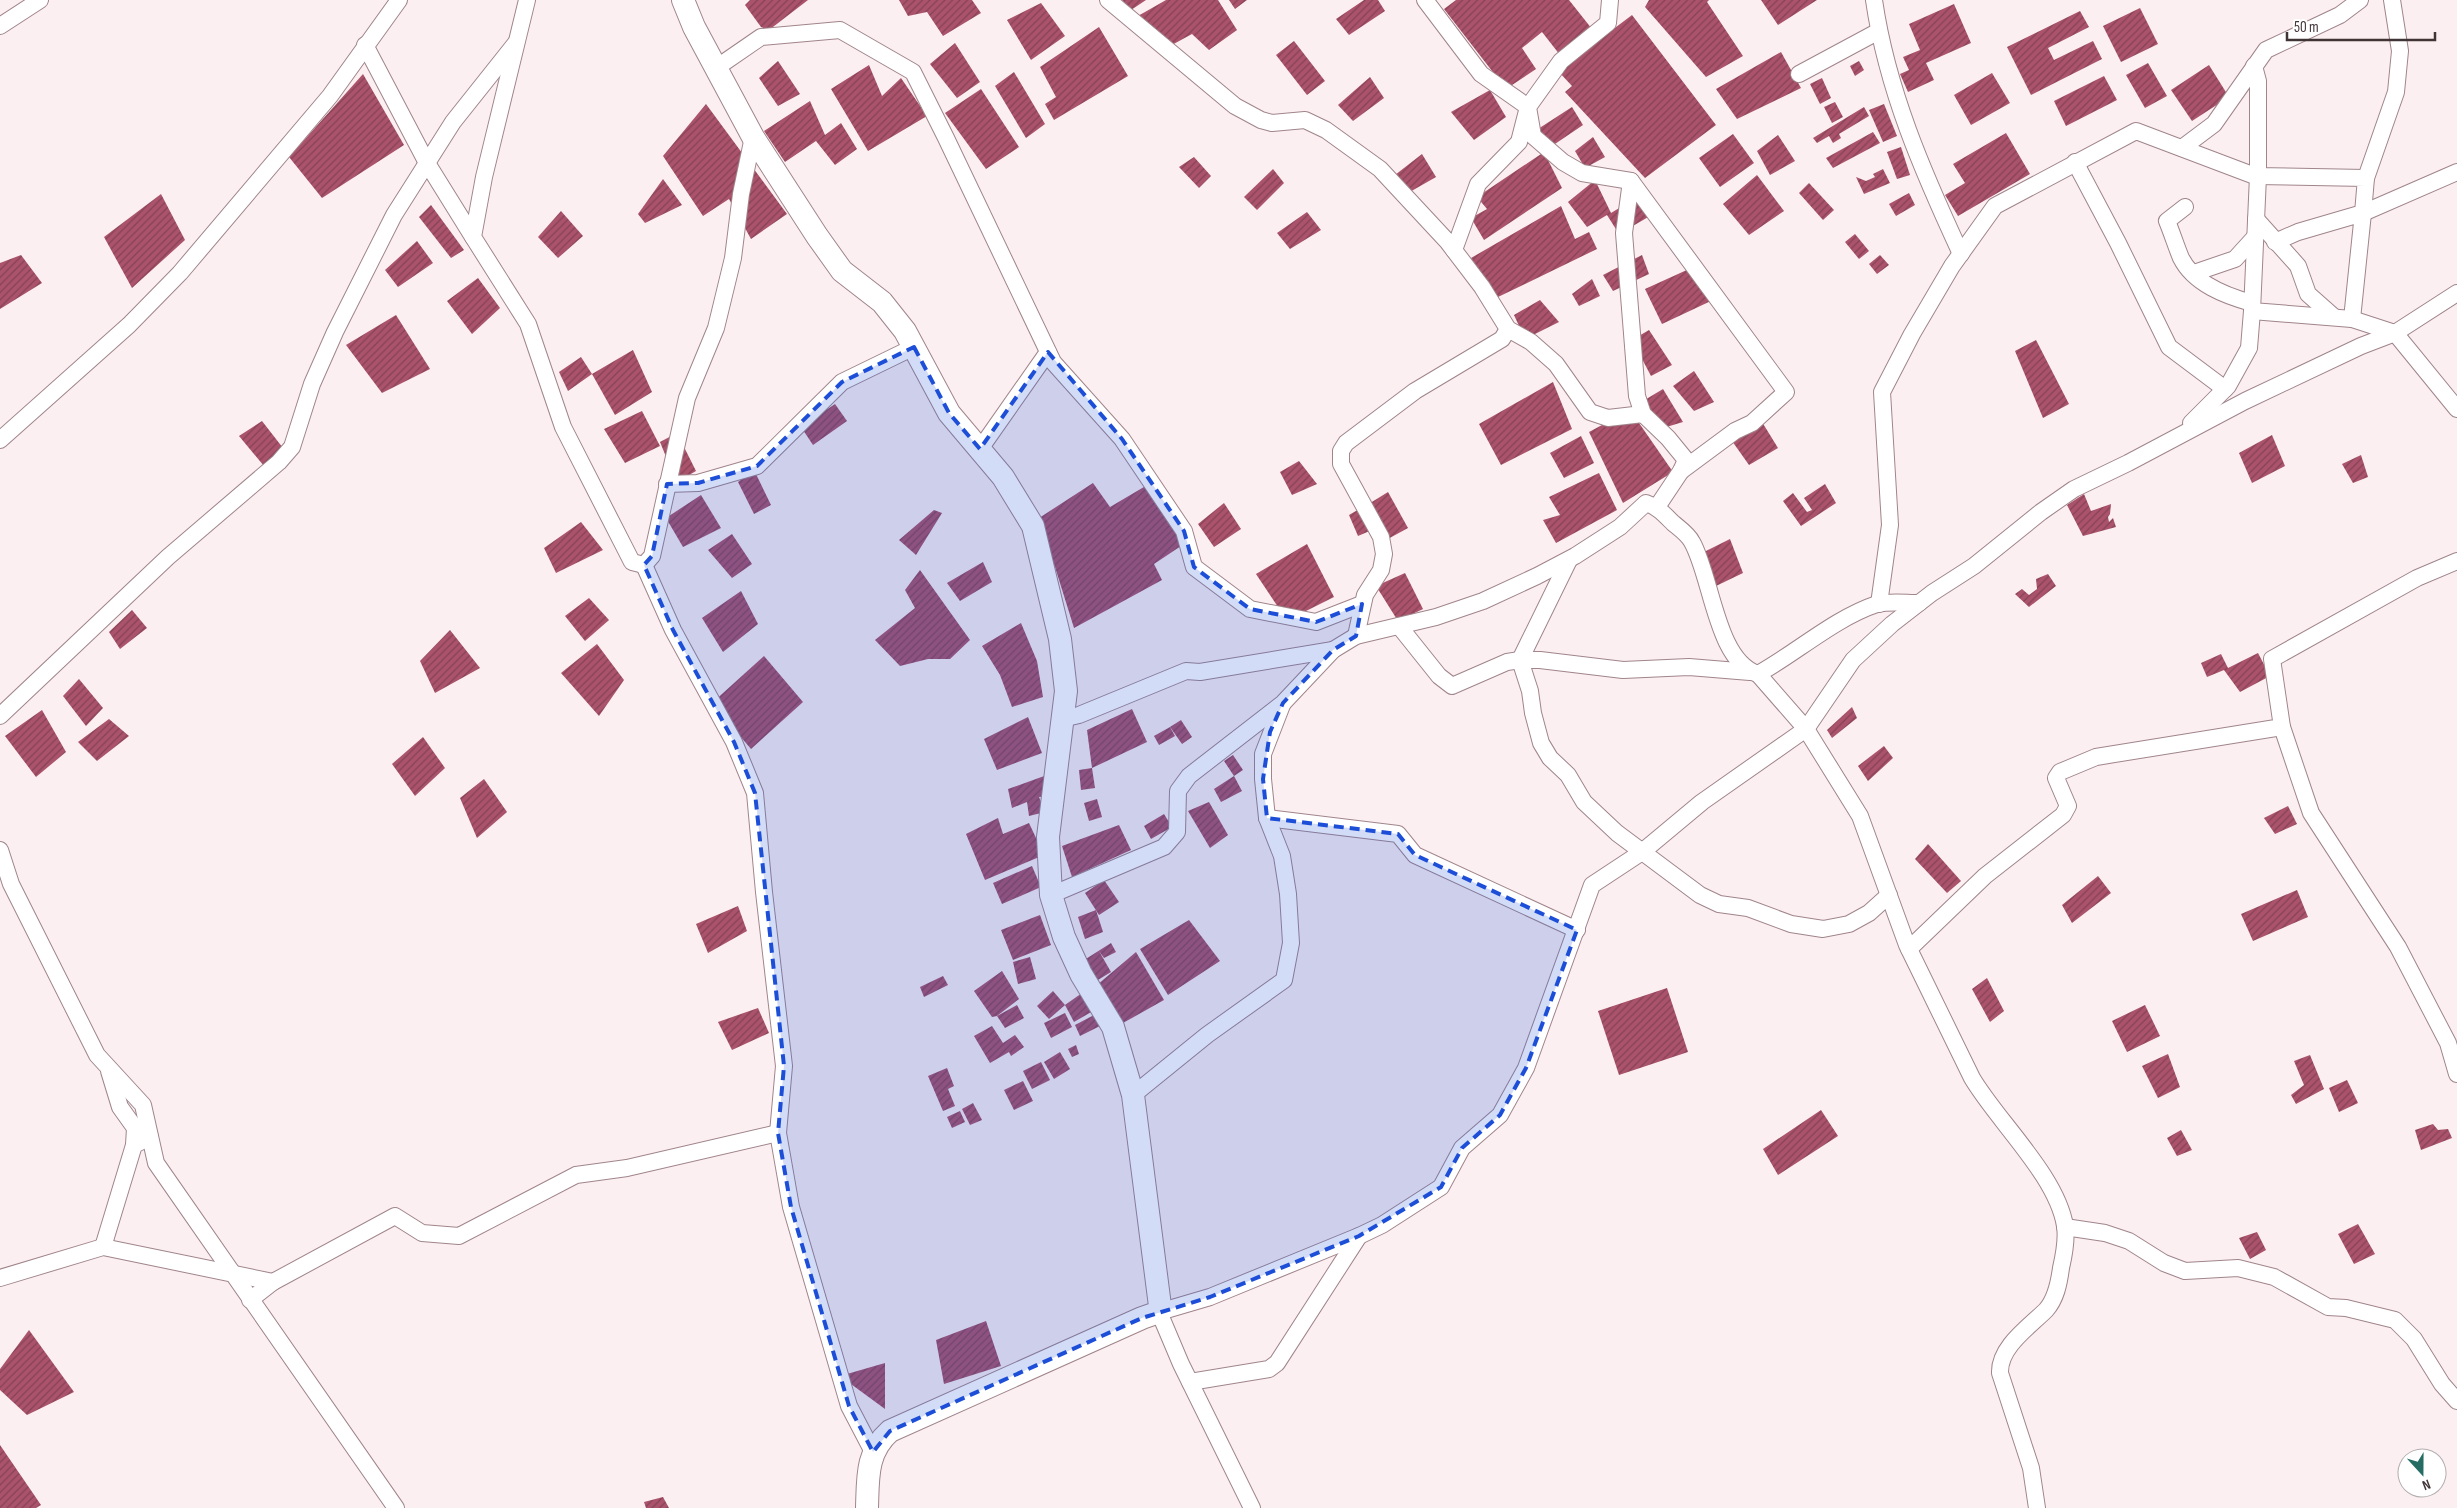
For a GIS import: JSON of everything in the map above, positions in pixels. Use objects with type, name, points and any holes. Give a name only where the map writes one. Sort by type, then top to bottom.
[{"type":"street","points":[[0,26],[40,0]]},
{"type":"street","points":[[0,440],[129,325],[180,273],[330,96],[399,0]]},
{"type":"street","points":[[473,236],[484,177],[527,0]]},
{"type":"street","points":[[683,0],[694,27],[753,137],[842,271],[882,302],[905,331],[949,413],[1003,477],[1033,526],[1060,639],[1066,691],[1048,838],[1051,895],[1064,937],[1081,974],[1113,1027],[1133,1095],[1160,1306],[1159,1312],[1190,1382],[1252,1508]]},
{"type":"street","points":[[1108,0],[1235,106],[1266,122],[1286,123],[1305,120],[1326,130],[1380,169],[1454,250],[1487,294],[1508,328],[1531,342],[1556,364],[1590,412],[1608,418],[1643,414]]},
{"type":"street","points":[[1425,0],[1480,74],[1528,107],[1533,136],[1563,162],[1582,174],[1632,181],[1693,268],[1786,392],[1752,424],[1736,431],[1681,471]]},
{"type":"street","points":[[1454,250],[1478,184],[1519,142],[1528,107],[1561,61],[1608,23],[1610,0]]},
{"type":"street","points":[[1874,0],[1878,31],[1902,116],[1961,254]]},
{"type":"street","points":[[2182,148],[2214,124],[2266,50],[2340,15],[2360,0]]},
{"type":"street","points":[[2352,319],[2366,178],[2396,92],[2400,51],[2392,0]]},
{"type":"street","points":[[716,68],[761,37],[840,30],[913,72],[1053,362],[1122,439],[1184,531],[1194,567],[1250,610],[1316,622],[1362,604]]},
{"type":"street","points":[[1799,74],[1878,31]]},
{"type":"street","points":[[0,716],[168,557],[279,462],[292,447],[312,384],[334,332],[394,215],[453,122],[516,44]]},
{"type":"street","points":[[365,45],[427,162],[528,324],[563,427],[632,562],[644,565]]},
{"type":"street","points":[[2179,435],[2225,389],[2249,348],[2258,176],[2258,81],[2254,66]]},
{"type":"street","points":[[1878,604],[1890,525],[1882,392],[1912,334],[1961,254],[1995,206],[2136,131],[2258,176],[2366,178]]},
{"type":"street","points":[[644,565],[652,556],[687,398],[716,328],[733,258],[741,194],[753,137]]},
{"type":"street","points":[[2075,162],[2118,243],[2169,347],[2225,389]]},
{"type":"street","points":[[2276,242],[2298,232],[2363,213],[2457,172]]},
{"type":"street","points":[[1632,181],[1624,233],[1637,396],[1643,414],[1668,438],[1686,460],[1681,471],[1657,507]]},
{"type":"street","points":[[2185,207],[2167,221],[2182,260],[2194,273],[2224,295],[2252,307],[2352,319],[2396,332],[2457,409]]},
{"type":"street","points":[[2256,218],[2298,266],[2308,294],[2334,316]]},
{"type":"street","points":[[2194,273],[2235,259],[2255,237]]},
{"type":"street","points":[[867,1508],[869,1467],[873,1452],[880,1440],[890,1431],[1159,1312],[1210,1297],[1359,1236],[1382,1225],[1441,1187],[1462,1148],[1500,1115],[1526,1068],[1592,885],[1642,852],[1702,802],[1806,729],[1853,660],[1892,624],[1919,603],[1974,566],[2041,512],[2074,489],[2128,463],[2179,435],[2361,346],[2396,332],[2457,293]]},
{"type":"street","points":[[1356,636],[1362,604],[1368,589],[1381,570],[1384,554],[1381,537],[1341,464],[1341,451],[1346,443],[1415,391],[1502,339],[1508,328]]},
{"type":"street","points":[[667,484],[698,483],[757,466],[842,382],[914,347]]},
{"type":"street","points":[[980,449],[1048,352]]},
{"type":"street","points":[[1051,895],[1164,847],[1177,832],[1178,791],[1189,776],[1283,703],[1333,650],[1356,636],[1436,617],[1483,601],[1569,560],[1620,527],[1646,503],[1657,507],[1691,540],[1705,570],[1718,618],[1738,662],[1754,673],[1806,729],[1860,816],[1909,949],[1972,1078],[1983,1096],[2028,1152],[2057,1199],[2065,1227],[2064,1252],[2058,1287],[2050,1306],[2013,1342],[2000,1362],[2000,1373],[2031,1468],[2037,1508]]},
{"type":"street","points":[[1569,560],[1520,660],[1530,691],[1540,743],[1550,758],[1568,775],[1584,802],[1616,833],[1700,895],[1718,904],[1748,908],[1791,924],[1823,929],[1849,924],[1870,913],[1889,894]]},
{"type":"street","points":[[2457,562],[2417,578],[2272,659],[2282,726],[2311,813],[2398,947],[2448,1043],[2457,1074]]},
{"type":"street","points":[[644,565],[673,630],[734,742],[755,793],[764,892],[784,1066],[778,1133],[790,1207],[849,1406],[873,1452]]},
{"type":"street","points":[[1399,626],[1439,676],[1452,686],[1507,662],[1520,660],[1540,660],[1623,670],[1689,667],[1754,673],[1878,604],[1919,603]]},
{"type":"street","points":[[1062,719],[1079,715],[1186,671],[1200,672],[1333,650]]},
{"type":"street","points":[[1133,1095],[1207,1035],[1284,980],[1291,944],[1288,894],[1282,856],[1267,818],[1263,779],[1263,754],[1270,732],[1283,703]]},
{"type":"street","points":[[1909,949],[1985,876],[2062,815],[2068,806],[2056,778],[2060,772],[2096,757],[2282,726]]},
{"type":"street","points":[[1267,818],[1398,834],[1415,854],[1577,930]]},
{"type":"street","points":[[0,850],[16,893],[97,1055],[144,1105],[156,1163],[396,1508]]},
{"type":"street","points":[[103,1247],[134,1145],[135,1128],[120,1107],[108,1066]]},
{"type":"street","points":[[250,1300],[273,1282],[395,1216],[422,1233],[459,1236],[576,1175],[627,1168],[778,1133]]},
{"type":"street","points":[[134,1145],[150,1137]]},
{"type":"street","points":[[2065,1227],[2105,1233],[2129,1241],[2164,1263],[2185,1271],[2238,1268],[2274,1277],[2328,1307],[2346,1308],[2395,1320],[2414,1339],[2442,1384],[2457,1401]]},
{"type":"street","points":[[1190,1382],[1270,1369],[1277,1363],[1359,1236]]},
{"type":"street","points":[[0,1278],[103,1247],[273,1282]]},
{"type":"highlighted area","points":[[914,347],[949,413],[980,449],[1048,352],[1122,439],[1184,531],[1194,567],[1250,609],[1316,622],[1362,604],[1356,636],[1333,650],[1283,703],[1270,732],[1263,779],[1267,818],[1398,834],[1415,855],[1577,930],[1526,1068],[1500,1115],[1462,1148],[1441,1187],[1359,1236],[1210,1297],[1142,1318],[890,1431],[873,1452],[849,1406],[791,1207],[778,1133],[784,1066],[755,793],[734,742],[673,630],[644,565],[652,556],[667,484],[698,483],[757,466],[842,382]]},
{"type":"building","points":[[750,0],[808,0],[769,30],[761,27],[745,5]]},
{"type":"building","points":[[899,0],[972,0],[981,13],[943,36],[927,12],[908,16]]},
{"type":"building","points":[[1122,0],[1146,0],[1131,10]]},
{"type":"building","points":[[1166,0],[1218,0],[1237,30],[1209,50],[1192,34],[1170,46],[1138,16]]},
{"type":"building","points":[[1229,0],[1247,0],[1235,9]]},
{"type":"building","points":[[1364,0],[1378,0],[1385,11],[1349,35],[1336,19]]},
{"type":"building","points":[[1456,0],[1569,0],[1592,29],[1560,55],[1542,32],[1522,48],[1536,69],[1506,89],[1444,9]]},
{"type":"building","points":[[1649,0],[1709,0],[1707,2],[1743,56],[1706,77],[1645,7]]},
{"type":"building","points":[[1761,0],[1817,0],[1778,25]]},
{"type":"building","points":[[1041,3],[1065,36],[1031,60],[1007,20]]},
{"type":"building","points":[[1954,4],[1971,43],[1926,63],[1934,80],[1908,92],[1900,74],[1909,70],[1903,57],[1920,50],[1909,24]]},
{"type":"building","points":[[2140,8],[2158,44],[2121,62],[2103,26]]},
{"type":"building","points":[[2080,11],[2089,27],[2048,48],[2054,60],[2093,41],[2102,59],[2031,95],[2007,47]]},
{"type":"building","points":[[1632,15],[1716,125],[1645,178],[1565,92],[1572,86],[1558,71]]},
{"type":"building","points":[[1099,27],[1128,76],[1054,120],[1045,104],[1056,97],[1040,67]]},
{"type":"building","points":[[1294,41],[1325,81],[1307,95],[1276,55]]},
{"type":"building","points":[[955,43],[980,82],[957,98],[930,64]]},
{"type":"building","points":[[1781,52],[1801,88],[1737,119],[1716,89]]},
{"type":"building","points":[[778,61],[800,94],[778,106],[759,78]]},
{"type":"building","points":[[1859,61],[1864,70],[1855,76],[1850,66]]},
{"type":"building","points":[[2148,63],[2167,96],[2145,108],[2126,75]]},
{"type":"building","points":[[869,65],[882,96],[901,78],[927,116],[868,151],[831,89]]},
{"type":"building","points":[[2209,65],[2229,97],[2192,121],[2171,90]]},
{"type":"building","points":[[1014,72],[1045,124],[1026,138],[995,86]]},
{"type":"building","points":[[1992,73],[2010,103],[1971,125],[1954,95]]},
{"type":"building","points":[[363,74],[404,145],[322,198],[289,157]]},
{"type":"building","points":[[2104,76],[2117,100],[2066,126],[2054,101]]},
{"type":"building","points":[[1370,77],[1384,98],[1353,121],[1338,105]]},
{"type":"building","points":[[1822,78],[1831,98],[1820,104],[1810,84]]},
{"type":"building","points":[[981,89],[1019,147],[986,169],[945,113]]},
{"type":"building","points":[[1490,90],[1506,117],[1474,140],[1451,112]]},
{"type":"building","points":[[810,101],[825,135],[841,123],[857,149],[835,165],[816,141],[785,162],[764,131]]},
{"type":"building","points":[[1835,102],[1843,117],[1832,123],[1824,107]]},
{"type":"building","points":[[706,104],[787,214],[751,239],[729,199],[703,216],[663,156]]},
{"type":"building","points":[[1884,104],[1897,136],[1883,142],[1869,110]]},
{"type":"building","points":[[1572,107],[1583,125],[1552,146],[1538,129]]},
{"type":"building","points":[[1864,107],[1869,116],[1839,134],[1841,138],[1833,143],[1829,136],[1817,143],[1813,138]]},
{"type":"building","points":[[1873,132],[1880,143],[1833,168],[1826,158]]},
{"type":"building","points":[[2006,133],[2030,174],[1958,216],[1945,195],[1965,183],[1953,164]]},
{"type":"building","points":[[1733,134],[1754,163],[1720,187],[1699,158]]},
{"type":"building","points":[[1778,135],[1795,161],[1770,175],[1757,151]]},
{"type":"building","points":[[1593,137],[1605,157],[1585,168],[1575,151]]},
{"type":"building","points":[[1901,147],[1910,175],[1897,179],[1887,152]]},
{"type":"building","points":[[1544,152],[1562,188],[1484,240],[1471,218],[1487,209],[1477,197]]},
{"type":"building","points":[[1422,154],[1436,177],[1408,193],[1395,175]]},
{"type":"building","points":[[1194,157],[1211,176],[1199,188],[1179,167]]},
{"type":"building","points":[[1273,169],[1284,183],[1257,210],[1244,197]]},
{"type":"building","points":[[1883,169],[1890,183],[1864,194],[1856,177],[1866,181],[1875,177],[1873,174]]},
{"type":"building","points":[[1757,175],[1784,211],[1749,235],[1723,204]]},
{"type":"building","points":[[663,179],[682,205],[645,223],[638,214]]},
{"type":"building","points":[[1595,180],[1611,213],[1639,196],[1650,216],[1619,234],[1607,215],[1587,227],[1568,202]]},
{"type":"building","points":[[1809,183],[1834,210],[1823,220],[1799,193]]},
{"type":"building","points":[[1909,193],[1915,205],[1896,216],[1889,204]]},
{"type":"building","points":[[161,194],[185,240],[132,288],[104,237]]},
{"type":"building","points":[[431,205],[464,250],[451,258],[419,217]]},
{"type":"building","points":[[1561,206],[1575,239],[1589,232],[1597,249],[1498,297],[1471,258]]},
{"type":"building","points":[[561,211],[583,236],[558,258],[538,237]]},
{"type":"building","points":[[1307,212],[1321,230],[1290,249],[1277,233]]},
{"type":"building","points":[[1855,234],[1869,251],[1859,259],[1845,242]]},
{"type":"building","points":[[417,241],[433,263],[398,287],[385,270]]},
{"type":"building","points":[[21,255],[42,283],[0,309],[0,263]]},
{"type":"building","points":[[1642,255],[1649,274],[1613,291],[1603,275]]},
{"type":"building","points":[[1880,255],[1889,265],[1877,274],[1869,264]]},
{"type":"building","points":[[1689,269],[1713,300],[1662,324],[1645,289]]},
{"type":"building","points":[[478,278],[500,308],[472,334],[447,301]]},
{"type":"building","points":[[1592,279],[1600,296],[1579,306],[1572,294]]},
{"type":"building","points":[[1540,300],[1559,322],[1525,339],[1514,315]]},
{"type":"building","points":[[396,315],[430,369],[382,393],[346,345]]},
{"type":"building","points":[[1649,330],[1672,365],[1651,376],[1632,340]]},
{"type":"building","points":[[2036,340],[2069,404],[2043,418],[2015,351]]},
{"type":"building","points":[[633,350],[652,392],[615,415],[592,374]]},
{"type":"building","points":[[581,357],[592,374],[568,391],[559,372]]},
{"type":"building","points":[[1694,371],[1714,402],[1694,411],[1673,386]]},
{"type":"building","points":[[1553,382],[1572,429],[1501,465],[1479,424]]},
{"type":"building","points":[[1663,389],[1683,422],[1663,428],[1643,401]]},
{"type":"building","points":[[835,404],[847,421],[813,445],[801,427]]},
{"type":"building","points":[[1630,410],[1673,472],[1623,503],[1589,432]]},
{"type":"building","points":[[642,411],[660,446],[625,463],[604,429]]},
{"type":"building","points":[[262,421],[283,448],[264,466],[239,436]]},
{"type":"building","points":[[1762,422],[1778,448],[1749,465],[1732,441]]},
{"type":"building","points":[[675,434],[669,464],[660,442]]},
{"type":"building","points":[[2272,435],[2285,466],[2252,483],[2239,453]]},
{"type":"building","points":[[1581,436],[1594,463],[1564,478],[1550,453]]},
{"type":"building","points":[[679,437],[696,471],[679,481],[673,468]]},
{"type":"building","points":[[2361,455],[2368,477],[2353,483],[2342,464]]},
{"type":"building","points":[[1299,461],[1317,484],[1292,495],[1280,472]]},
{"type":"building","points":[[754,470],[771,505],[754,514],[738,482]]},
{"type":"building","points":[[1599,473],[1617,510],[1556,543],[1543,520],[1560,515],[1549,497]]},
{"type":"building","points":[[1093,483],[1110,507],[1149,484],[1184,544],[1154,564],[1162,580],[1074,628],[1055,567],[1036,520]]},
{"type":"building","points":[[1825,484],[1836,503],[1801,526],[1783,501],[1793,493],[1807,512],[1812,510],[1804,498]]},
{"type":"building","points":[[1388,492],[1408,528],[1386,540],[1367,505]]},
{"type":"building","points":[[2084,494],[2091,511],[2111,504],[2108,517],[2109,522],[2113,518],[2116,527],[2083,536],[2067,505]]},
{"type":"building","points":[[701,495],[721,528],[683,547],[666,518]]},
{"type":"building","points":[[1224,503],[1241,529],[1214,547],[1198,524]]},
{"type":"building","points":[[1361,508],[1372,530],[1358,536],[1349,515]]},
{"type":"building","points":[[934,510],[942,513],[916,555],[899,540]]},
{"type":"building","points":[[581,522],[603,550],[556,573],[544,548]]},
{"type":"building","points":[[732,534],[752,564],[732,578],[708,550]]},
{"type":"building","points":[[1730,539],[1743,573],[1716,586],[1698,555]]},
{"type":"building","points":[[1307,544],[1334,597],[1300,614],[1278,607],[1256,574]]},
{"type":"building","points":[[983,562],[992,582],[960,601],[947,583]]},
{"type":"building","points":[[920,570],[970,640],[950,659],[928,659],[900,666],[875,640],[915,608],[905,590]]},
{"type":"building","points":[[1405,573],[1423,609],[1398,621],[1376,586]]},
{"type":"building","points":[[2048,574],[2056,586],[2029,607],[2015,594],[2022,589],[2029,595],[2037,589],[2036,579]]},
{"type":"building","points":[[741,591],[758,624],[723,652],[702,618]]},
{"type":"building","points":[[589,598],[609,620],[585,641],[565,616]]},
{"type":"building","points":[[132,610],[147,628],[120,649],[109,632]]},
{"type":"building","points":[[1021,623],[1037,661],[1043,697],[1012,707],[1000,675],[982,646]]},
{"type":"building","points":[[450,630],[480,668],[435,693],[420,661]]},
{"type":"building","points":[[597,644],[624,680],[599,716],[561,673]]},
{"type":"building","points":[[2258,653],[2270,676],[2240,692],[2224,670],[2207,677],[2201,663],[2221,654],[2228,668]]},
{"type":"building","points":[[764,656],[803,702],[751,749],[712,703]]},
{"type":"building","points":[[79,679],[103,708],[86,726],[63,696]]},
{"type":"building","points":[[1852,707],[1857,718],[1832,738],[1827,730]]},
{"type":"building","points":[[1132,709],[1147,742],[1092,768],[1087,730]]},
{"type":"building","points":[[42,710],[66,752],[36,777],[5,736]]},
{"type":"building","points":[[1028,717],[1042,753],[997,770],[984,739]]},
{"type":"building","points":[[109,719],[129,736],[97,761],[78,742]]},
{"type":"building","points":[[1181,720],[1192,737],[1182,744],[1170,727]]},
{"type":"building","points":[[1170,727],[1175,736],[1159,745],[1154,736]]},
{"type":"building","points":[[423,737],[445,768],[415,796],[392,764]]},
{"type":"building","points":[[1884,746],[1893,758],[1868,781],[1858,766]]},
{"type":"building","points":[[1233,755],[1243,770],[1234,776],[1224,761]]},
{"type":"building","points":[[1092,768],[1095,788],[1081,790],[1079,770]]},
{"type":"building","points":[[1047,775],[1053,795],[1039,797],[1045,812],[1029,816],[1027,802],[1012,808],[1008,789]]},
{"type":"building","points":[[1234,776],[1242,791],[1221,802],[1214,789]]},
{"type":"building","points":[[484,779],[507,812],[477,838],[460,798]]},
{"type":"building","points":[[1097,799],[1102,817],[1089,821],[1084,803]]},
{"type":"building","points":[[1209,802],[1228,835],[1210,848],[1188,811]]},
{"type":"building","points":[[2288,806],[2297,824],[2275,834],[2264,818]]},
{"type":"building","points":[[1164,814],[1172,827],[1151,839],[1144,826]]},
{"type":"building","points":[[998,818],[1003,834],[1029,823],[1044,855],[985,880],[966,834]]},
{"type":"building","points":[[1119,825],[1131,850],[1072,877],[1062,846]]},
{"type":"building","points":[[1928,844],[1961,881],[1947,893],[1915,859]]},
{"type":"building","points":[[1032,866],[1041,887],[1002,904],[993,883]]},
{"type":"building","points":[[2098,876],[2111,893],[2072,923],[2062,905]]},
{"type":"building","points":[[1104,880],[1119,902],[1099,915],[1085,893]]},
{"type":"building","points":[[2297,890],[2308,917],[2253,941],[2241,914]]},
{"type":"building","points":[[738,906],[747,931],[708,953],[696,924]]},
{"type":"building","points":[[1096,910],[1103,932],[1085,939],[1078,917]]},
{"type":"building","points":[[1040,915],[1051,945],[1013,960],[1001,930]]},
{"type":"building","points":[[1189,920],[1220,961],[1168,995],[1140,949]]},
{"type":"building","points":[[1111,943],[1116,952],[1104,958],[1099,951],[1111,972],[1093,983],[1081,962]]},
{"type":"building","points":[[1136,952],[1164,1000],[1123,1023],[1097,985]]},
{"type":"building","points":[[1030,957],[1036,979],[1018,984],[1013,962]]},
{"type":"building","points":[[1002,971],[1019,999],[997,1016],[992,1017],[974,991]]},
{"type":"building","points":[[943,976],[948,985],[924,997],[920,987]]},
{"type":"building","points":[[1987,978],[2004,1011],[1990,1022],[1972,989]]},
{"type":"building","points":[[1667,988],[1688,1052],[1619,1075],[1598,1011]]},
{"type":"building","points":[[1053,991],[1065,1005],[1049,1019],[1037,1006]]},
{"type":"building","points":[[1082,993],[1093,1011],[1074,1022],[1065,1005]]},
{"type":"building","points":[[1017,1005],[1024,1018],[1005,1028],[997,1016]]},
{"type":"building","points":[[2145,1005],[2160,1036],[2127,1052],[2112,1021]]},
{"type":"building","points":[[758,1008],[769,1033],[732,1050],[718,1022]]},
{"type":"building","points":[[1065,1013],[1072,1027],[1051,1038],[1044,1023]]},
{"type":"building","points":[[1096,1014],[1102,1025],[1080,1036],[1075,1025]]},
{"type":"building","points":[[992,1026],[1003,1043],[1015,1035],[1024,1047],[1011,1056],[1009,1052],[990,1063],[974,1036]]},
{"type":"building","points":[[1076,1045],[1079,1054],[1072,1057],[1068,1049]]},
{"type":"building","points":[[1060,1052],[1070,1069],[1054,1079],[1044,1062]]},
{"type":"building","points":[[2168,1054],[2180,1087],[2158,1098],[2142,1066]]},
{"type":"building","points":[[2310,1055],[2324,1089],[2296,1104],[2291,1095],[2304,1085],[2294,1061]]},
{"type":"building","points":[[1041,1062],[1050,1080],[1032,1089],[1023,1071]]},
{"type":"building","points":[[947,1068],[954,1086],[948,1089],[955,1106],[943,1111],[928,1076]]},
{"type":"building","points":[[2347,1080],[2358,1103],[2339,1112],[2329,1088]]},
{"type":"building","points":[[1023,1081],[1033,1101],[1014,1110],[1004,1090]]},
{"type":"building","points":[[973,1103],[982,1120],[970,1125],[962,1109]]},
{"type":"building","points":[[1821,1110],[1838,1136],[1778,1175],[1763,1149]]},
{"type":"building","points":[[960,1111],[965,1122],[952,1128],[947,1117]]},
{"type":"building","points":[[2433,1124],[2438,1130],[2448,1129],[2452,1138],[2421,1150],[2415,1130]]},
{"type":"building","points":[[2181,1130],[2192,1150],[2177,1156],[2167,1138]]},
{"type":"building","points":[[2358,1224],[2375,1254],[2354,1264],[2338,1234]]},
{"type":"building","points":[[2257,1232],[2266,1250],[2250,1259],[2239,1238]]},
{"type":"building","points":[[986,1321],[1001,1366],[944,1384],[936,1340]]},
{"type":"building","points":[[29,1330],[74,1392],[27,1415],[0,1390],[0,1369]]},
{"type":"building","points":[[885,1363],[885,1409],[840,1376]]},
{"type":"building","points":[[0,1445],[41,1505],[36,1508],[0,1508]]},
{"type":"building","points":[[663,1497],[669,1508],[646,1508],[644,1502]]}]
